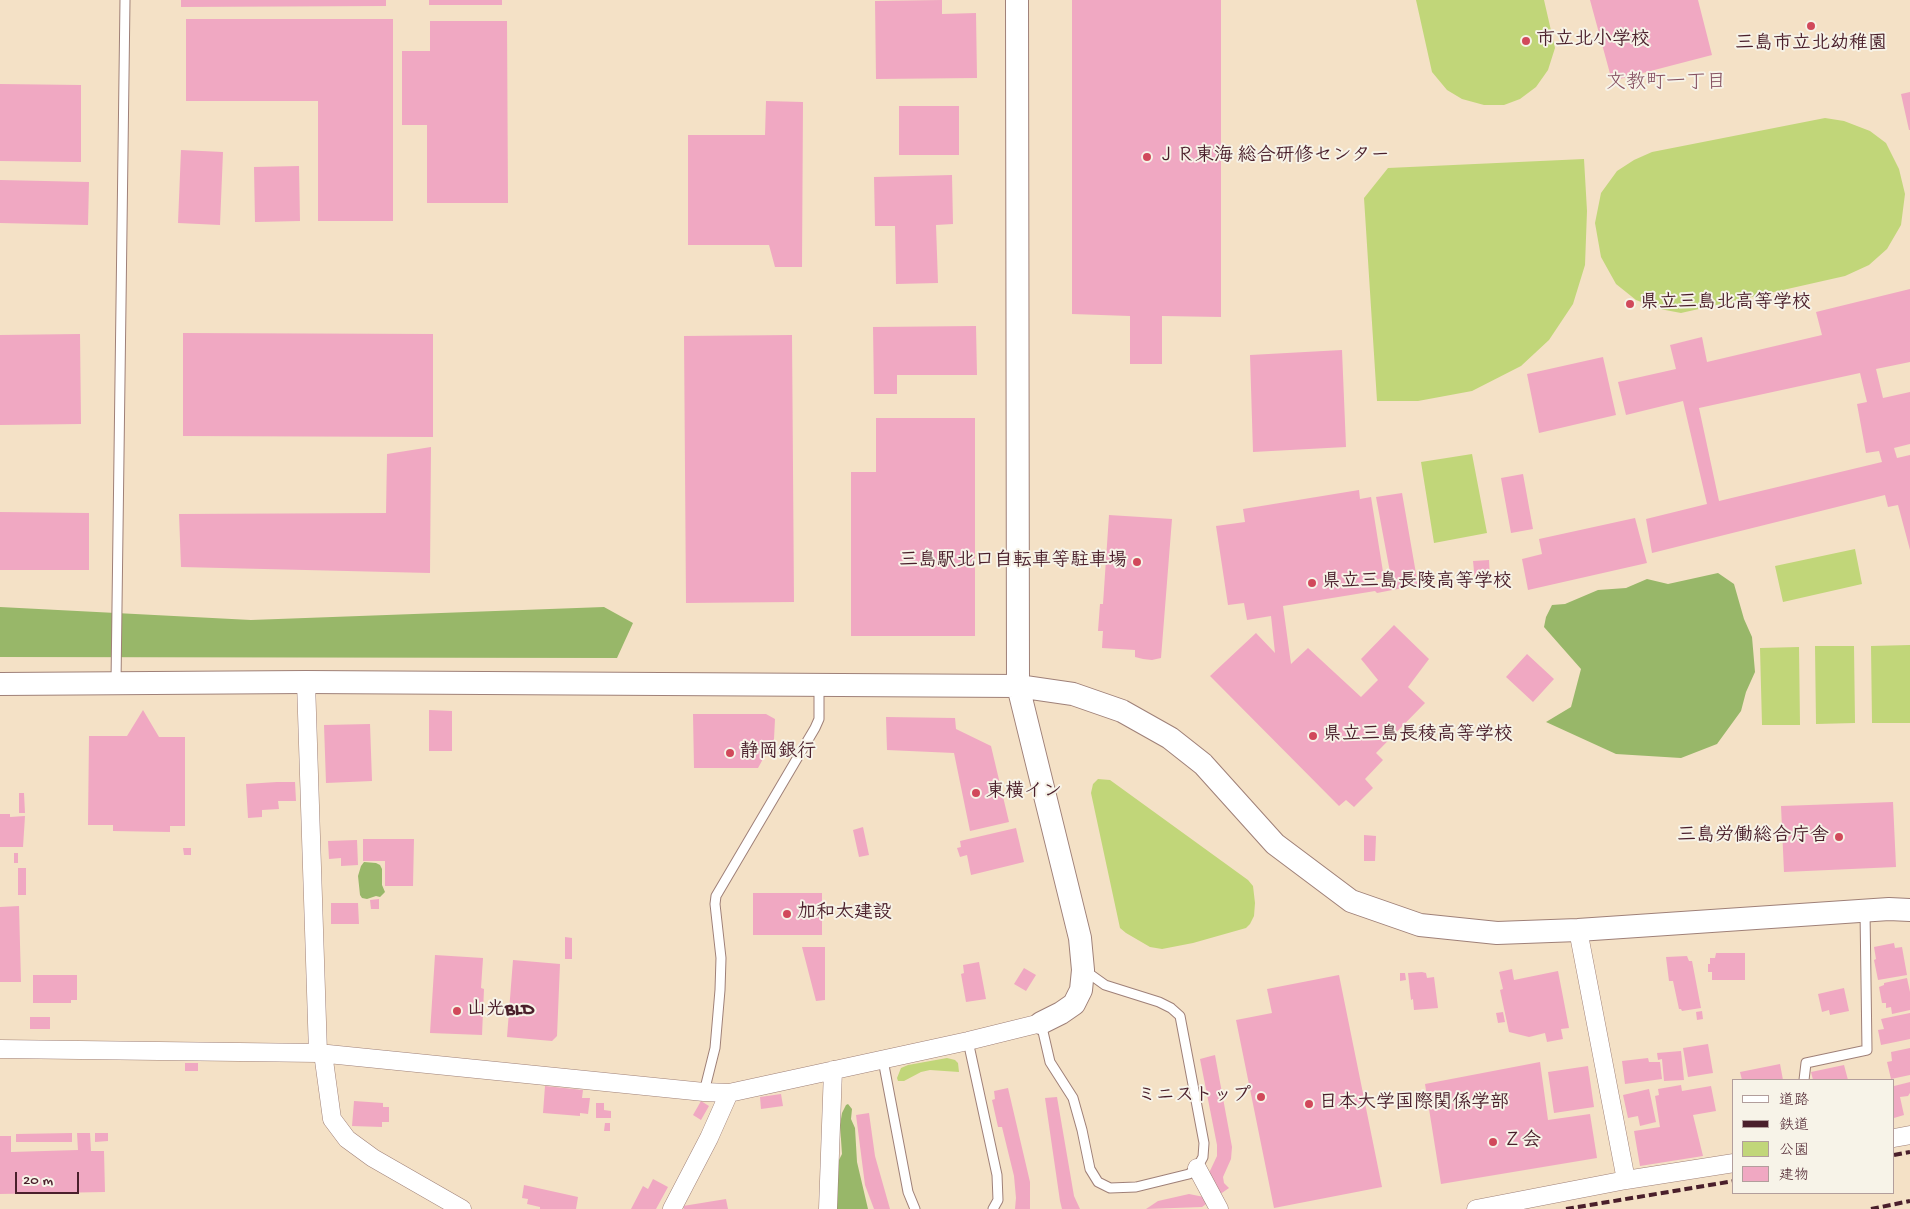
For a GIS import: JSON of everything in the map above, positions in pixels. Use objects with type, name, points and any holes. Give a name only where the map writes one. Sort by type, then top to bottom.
[{"type":"street","points":[[0,1049],[320,1053],[729,1093],[968,1041],[1041,1022],[1061,1013],[1074,1004],[1081,990],[1083,970],[1080,938],[1018,686],[1017,0]]},
{"type":"street","points":[[306,682],[320,1053],[332,1119],[347,1139],[373,1158],[462,1209]]},
{"type":"street","points":[[0,684],[306,682],[1018,686],[1082,697],[1122,711],[1170,738],[1203,764],[1275,844],[1352,900],[1420,925],[1497,933],[1578,930],[1865,910],[1910,910]]},
{"type":"street","points":[[1578,930],[1626,1180]]},
{"type":"street","points":[[828,1209],[833,1070]]},
{"type":"street","points":[[672,1209],[709,1138],[729,1093]]},
{"type":"street","points":[[1895,1138],[1910,1135]]},
{"type":"street","points":[[1476,1209],[1626,1180],[1732,1163]]},
{"type":"street","points":[[1197,1168],[1220,1209]]},
{"type":"lane","points":[[116,683],[125,0]]},
{"type":"lane","points":[[704,1092],[715,1048],[720,990],[721,958],[715,904],[716,896],[815,728],[819,719],[820,684]]},
{"type":"lane","points":[[1804,1079],[1806,1063],[1867,1050],[1865,910]]},
{"type":"lane","points":[[1041,1022],[1050,1062],[1074,1098],[1090,1170],[1098,1182],[1110,1188],[1136,1187],[1189,1174],[1197,1168],[1203,1157],[1204,1143],[1180,1016],[1171,1008],[1159,1002],[1105,985],[1083,970]]},
{"type":"lane","points":[[968,1041],[997,1175],[998,1200],[993,1209]]},
{"type":"lane","points":[[883,1060],[908,1192],[915,1209]]},
{"type":"green space","points":[[1416,0],[1544,0],[1555,48],[1548,70],[1536,87],[1520,99],[1504,105],[1484,105],[1462,99],[1447,90],[1432,72]]},
{"type":"green space","points":[[1825,118],[1844,121],[1870,131],[1886,143],[1899,169],[1905,194],[1901,225],[1887,249],[1869,265],[1845,276],[1681,313],[1660,309],[1636,300],[1616,284],[1601,257],[1595,223],[1601,193],[1617,171],[1634,160],[1652,152]]},
{"type":"green space","points":[[1584,159],[1587,211],[1585,265],[1573,304],[1549,340],[1521,366],[1472,391],[1418,401],[1377,401],[1364,198],[1388,168]]},
{"type":"green space","points":[[1472,454],[1487,533],[1434,543],[1421,462]]},
{"type":"green space","points":[[1855,549],[1862,584],[1783,602],[1775,566]]},
{"type":"green space","points":[[1718,573],[1734,584],[1744,619],[1752,637],[1755,672],[1746,692],[1741,711],[1717,744],[1681,758],[1616,754],[1546,722],[1571,707],[1581,669],[1544,627],[1546,617],[1552,605],[1565,604],[1598,590],[1626,588],[1647,579],[1668,584]]},
{"type":"green space","points":[[0,607],[251,620],[604,607],[633,623],[617,658],[0,657]]},
{"type":"green space","points":[[1910,645],[1910,723],[1872,723],[1871,646]]},
{"type":"green space","points":[[1815,646],[1854,646],[1855,723],[1816,724]]},
{"type":"green space","points":[[1799,647],[1800,725],[1762,725],[1760,648]]},
{"type":"green space","points":[[1098,779],[1110,780],[1248,880],[1253,886],[1255,903],[1254,916],[1250,924],[1246,928],[1193,943],[1162,949],[1150,947],[1120,928],[1091,793],[1093,784]]},
{"type":"green space","points":[[364,862],[376,863],[382,869],[382,885],[385,892],[380,897],[376,896],[367,899],[362,898],[360,895],[358,876]]},
{"type":"green space","points":[[947,1058],[958,1063],[959,1072],[930,1070],[921,1072],[904,1081],[898,1081],[897,1078],[901,1068]]},
{"type":"green space","points":[[848,1104],[852,1109],[851,1119],[855,1128],[857,1162],[868,1209],[836,1209],[838,1162],[842,1154],[840,1125],[842,1113]]},
{"type":"building","points":[[181,0],[386,0],[386,6],[181,7]]},
{"type":"building","points":[[429,0],[502,0],[502,5],[429,5]]},
{"type":"building","points":[[942,0],[942,14],[976,13],[977,78],[876,79],[875,1]]},
{"type":"building","name":"ＪＲ東海 総合研修センター","points":[[1072,0],[1221,0],[1221,317],[1162,316],[1162,364],[1130,364],[1130,316],[1072,314]]},
{"type":"building","points":[[1590,0],[1698,0],[1712,55],[1612,81]]},
{"type":"building","points":[[186,19],[393,19],[393,221],[318,221],[318,101],[186,101]]},
{"type":"building","points":[[430,21],[507,21],[508,203],[427,203],[427,125],[402,125],[402,51],[430,51]]},
{"type":"building","points":[[0,84],[81,85],[81,162],[0,161]]},
{"type":"building","points":[[1910,92],[1910,130],[1909,130],[1901,94]]},
{"type":"building","points":[[766,101],[803,102],[802,267],[775,267],[769,245],[688,245],[688,135],[765,135]]},
{"type":"building","points":[[899,106],[959,106],[959,155],[899,155]]},
{"type":"building","points":[[181,150],[223,152],[220,225],[178,223]]},
{"type":"building","points":[[299,166],[300,221],[255,222],[254,167]]},
{"type":"building","points":[[952,175],[953,224],[936,225],[938,283],[896,284],[895,226],[875,226],[874,177]]},
{"type":"building","points":[[0,180],[89,182],[88,225],[0,223]]},
{"type":"building","points":[[1910,289],[1910,362],[1876,369],[1883,398],[1910,392],[1910,444],[1894,448],[1897,458],[1910,455],[1910,550],[1898,505],[1888,507],[1885,495],[1652,553],[1646,519],[1707,504],[1683,401],[1626,415],[1618,382],[1676,369],[1670,345],[1702,337],[1707,362],[1822,335],[1816,312]],"holes":[[[1860,373],[1867,402],[1857,404],[1866,453],[1879,451],[1882,462],[1719,501],[1699,408]]]},
{"type":"building","points":[[976,326],[977,375],[897,375],[897,394],[874,394],[873,327]]},
{"type":"building","points":[[183,333],[433,334],[433,437],[183,436]]},
{"type":"building","points":[[80,334],[81,424],[0,425],[0,335]]},
{"type":"building","points":[[792,335],[794,602],[686,603],[684,336]]},
{"type":"building","points":[[1342,350],[1346,447],[1253,452],[1250,355]]},
{"type":"building","points":[[1603,357],[1616,415],[1539,433],[1527,374]]},
{"type":"building","points":[[876,418],[975,418],[975,636],[851,636],[851,472],[876,472]]},
{"type":"building","points":[[431,447],[430,573],[181,567],[179,514],[386,513],[387,454]]},
{"type":"building","points":[[1523,474],[1533,529],[1511,533],[1501,478]]},
{"type":"building","points":[[1359,490],[1360,499],[1371,497],[1384,578],[1373,580],[1374,586],[1392,583],[1376,497],[1402,493],[1418,585],[1377,593],[1375,591],[1283,606],[1291,664],[1308,648],[1361,697],[1378,680],[1361,659],[1394,625],[1429,659],[1408,687],[1425,703],[1376,753],[1383,760],[1365,779],[1373,788],[1354,807],[1346,800],[1339,806],[1210,676],[1256,633],[1275,653],[1271,616],[1247,620],[1244,603],[1228,605],[1216,526],[1245,522],[1243,509]]},
{"type":"building","points":[[0,512],[89,513],[89,570],[0,570]]},
{"type":"building","name":"三島駅北口自転車等駐車場","points":[[1109,515],[1172,519],[1161,658],[1143,659],[1135,657],[1135,650],[1102,648],[1103,631],[1098,631],[1100,604],[1103,604]]},
{"type":"building","points":[[1635,518],[1647,563],[1528,590],[1522,559],[1542,554],[1539,539]]},
{"type":"building","points":[[1489,560],[1490,580],[1475,581],[1473,561]]},
{"type":"building","points":[[1527,654],[1554,679],[1533,702],[1506,677]]},
{"type":"building","points":[[143,710],[159,737],[185,737],[185,826],[170,826],[170,832],[113,831],[113,825],[88,825],[89,736],[127,736]]},
{"type":"building","points":[[429,710],[452,711],[452,751],[429,751]]},
{"type":"building","name":"静岡銀行","points":[[693,714],[766,714],[775,719],[774,739],[758,768],[694,768]]},
{"type":"building","name":"東横イン","points":[[886,717],[955,718],[956,729],[991,746],[1009,822],[970,831],[954,753],[887,750]]},
{"type":"building","points":[[370,724],[372,781],[326,783],[324,725]]},
{"type":"building","points":[[295,782],[296,801],[278,801],[279,809],[262,810],[262,817],[248,818],[246,784]]},
{"type":"building","points":[[19,793],[24,793],[25,813],[19,813]]},
{"type":"building","name":"三島労働総合庁舎","points":[[1893,802],[1896,867],[1784,872],[1781,806]]},
{"type":"building","points":[[0,814],[10,814],[10,817],[25,816],[23,847],[0,847]]},
{"type":"building","points":[[863,827],[869,855],[859,857],[853,830]]},
{"type":"building","points":[[1016,828],[1024,862],[971,875],[967,855],[960,857],[957,848],[961,847],[960,841]]},
{"type":"building","points":[[1364,835],[1376,836],[1375,861],[1364,861]]},
{"type":"building","points":[[363,839],[414,839],[413,886],[385,886],[385,861],[363,861]]},
{"type":"building","points":[[357,840],[358,865],[341,866],[341,858],[329,859],[328,841]]},
{"type":"building","points":[[183,848],[191,848],[191,855],[184,855]]},
{"type":"building","points":[[14,853],[18,853],[18,863],[14,863]]},
{"type":"building","points":[[18,868],[26,868],[26,895],[18,895]]},
{"type":"building","name":"加和太建設","points":[[753,893],[822,893],[822,935],[753,935]]},
{"type":"building","points":[[379,899],[379,909],[371,909],[370,900]]},
{"type":"building","points":[[331,903],[358,903],[359,924],[331,924]]},
{"type":"building","points":[[19,906],[21,982],[0,982],[0,907]]},
{"type":"building","points":[[565,937],[572,938],[572,959],[565,959]]},
{"type":"building","points":[[1894,943],[1895,948],[1902,947],[1907,975],[1878,980],[1874,960],[1876,959],[1874,947]]},
{"type":"building","points":[[802,947],[825,947],[825,1000],[816,1001]]},
{"type":"building","points":[[1716,953],[1745,953],[1745,980],[1712,980],[1712,972],[1708,972],[1708,964],[1710,964],[1710,958],[1715,958]]},
{"type":"building","name":"山光BLD","points":[[435,955],[483,958],[481,988],[484,989],[482,1035],[430,1033]]},
{"type":"building","points":[[1687,956],[1689,961],[1692,961],[1701,1008],[1682,1011],[1679,1009],[1673,981],[1669,981],[1666,957]]},
{"type":"building","name":"山光BLD","points":[[513,960],[560,964],[557,1036],[552,1041],[507,1037]]},
{"type":"building","points":[[979,962],[986,999],[966,1002],[961,974],[964,973],[963,965]]},
{"type":"building","points":[[1024,968],[1036,975],[1026,991],[1014,984]]},
{"type":"building","points":[[1512,969],[1514,980],[1558,971],[1569,1028],[1561,1029],[1563,1039],[1547,1042],[1545,1033],[1529,1037],[1509,1032],[1500,990],[1503,989],[1499,972]]},
{"type":"building","points":[[1400,973],[1405,973],[1406,980],[1400,981]]},
{"type":"building","points":[[1408,973],[1426,973],[1427,978],[1434,977],[1438,1008],[1414,1010]]},
{"type":"building","points":[[33,975],[77,975],[77,1000],[71,1000],[71,1003],[33,1003]]},
{"type":"building","name":"日本大学国際関係学部","points":[[1339,975],[1382,1187],[1274,1208],[1236,1020],[1272,1013],[1267,989]]},
{"type":"building","points":[[1907,978],[1910,992],[1910,1010],[1892,1014],[1891,1007],[1886,1008],[1886,1003],[1882,1003],[1879,987],[1884,985],[1884,983]]},
{"type":"building","points":[[1844,988],[1849,1011],[1830,1015],[1829,1010],[1822,1012],[1818,994]]},
{"type":"building","points":[[1702,1011],[1703,1019],[1697,1020],[1696,1012]]},
{"type":"building","points":[[1503,1012],[1505,1022],[1498,1023],[1496,1013]]},
{"type":"building","points":[[1910,1013],[1910,1039],[1881,1045],[1878,1030],[1884,1029],[1881,1019]]},
{"type":"building","points":[[30,1017],[50,1017],[50,1029],[30,1029]]},
{"type":"building","points":[[1708,1044],[1713,1073],[1688,1077],[1683,1048]]},
{"type":"building","points":[[1910,1048],[1910,1075],[1891,1079],[1887,1062],[1892,1061],[1891,1052]]},
{"type":"building","points":[[1681,1051],[1684,1080],[1664,1081],[1662,1059],[1658,1060],[1657,1053]]},
{"type":"building","points":[[1215,1055],[1232,1147],[1231,1159],[1223,1177],[1224,1183],[1229,1188],[1216,1197],[1209,1173],[1217,1156],[1217,1145],[1200,1059]]},
{"type":"building","points":[[1648,1058],[1649,1062],[1660,1062],[1662,1079],[1625,1084],[1622,1061]]},
{"type":"building","name":"Ｚ会","points":[[1540,1062],[1548,1120],[1590,1114],[1597,1158],[1441,1184],[1425,1084]]},
{"type":"building","points":[[185,1063],[198,1063],[198,1071],[185,1071]]},
{"type":"building","points":[[1780,1064],[1783,1079],[1742,1079],[1740,1072]]},
{"type":"building","points":[[1844,1065],[1848,1079],[1813,1079],[1811,1072]]},
{"type":"building","points":[[1588,1066],[1594,1107],[1554,1113],[1548,1072]]},
{"type":"building","points":[[1910,1082],[1910,1093],[1908,1096],[1900,1097],[1904,1115],[1895,1118],[1895,1086]]},
{"type":"building","points":[[1681,1085],[1682,1091],[1711,1086],[1716,1111],[1693,1115],[1703,1156],[1640,1166],[1634,1131],[1660,1127],[1655,1096],[1659,1095],[1658,1089]]},
{"type":"building","points":[[545,1086],[583,1090],[582,1098],[590,1098],[588,1114],[580,1113],[580,1116],[543,1113]]},
{"type":"building","points":[[1008,1088],[1030,1182],[1030,1209],[1015,1209],[1014,1176],[1002,1127],[998,1127],[992,1100],[995,1099],[994,1091]]},
{"type":"building","points":[[1649,1089],[1656,1122],[1640,1126],[1638,1116],[1628,1118],[1623,1095]]},
{"type":"building","points":[[781,1094],[783,1106],[761,1109],[760,1097]]},
{"type":"building","points":[[1057,1097],[1074,1196],[1080,1209],[1062,1209],[1060,1201],[1045,1098]]},
{"type":"building","points":[[354,1101],[383,1103],[383,1107],[389,1107],[389,1122],[382,1122],[382,1127],[352,1126]]},
{"type":"building","points":[[701,1101],[709,1106],[701,1120],[693,1115]]},
{"type":"building","points":[[596,1103],[604,1103],[604,1110],[611,1111],[611,1118],[596,1118]]},
{"type":"building","points":[[869,1113],[875,1156],[890,1209],[874,1209],[865,1185],[856,1115]]},
{"type":"building","points":[[605,1123],[610,1123],[610,1131],[604,1131]]},
{"type":"building","points":[[72,1133],[72,1142],[16,1142],[16,1134]]},
{"type":"building","points":[[77,1133],[90,1133],[91,1151],[104,1151],[105,1192],[0,1194],[0,1136],[11,1136],[11,1152],[78,1150]]},
{"type":"building","points":[[95,1133],[108,1133],[108,1141],[95,1142]]},
{"type":"building","points":[[653,1179],[668,1187],[656,1209],[631,1209],[643,1186],[648,1189]]},
{"type":"building","points":[[524,1185],[578,1197],[576,1209],[540,1209],[540,1207],[527,1204],[528,1199],[522,1198]]},
{"type":"building","points":[[1189,1194],[1204,1197],[1209,1202],[1202,1207],[1146,1209],[1158,1201]]},
{"type":"building","points":[[726,1199],[728,1209],[684,1209],[683,1206]]},
{"type":"railway","points":[[1895,1155],[1910,1152]]},
{"type":"railway","points":[[1566,1209],[1732,1181]]},
{"type":"railway","points":[[1871,1209],[1910,1201]]},
{"type":"place","name":"三島市立北幼稚園","points":[[1811,26]]},
{"type":"place","name":"市立北小学校","points":[[1526,41]]},
{"type":"place","name":"ＪＲ東海 総合研修センター","points":[[1147,157]]},
{"type":"place","name":"県立三島北高等学校","points":[[1630,304]]},
{"type":"place","name":"三島駅北口自転車等駐車場","points":[[1137,562]]},
{"type":"place","name":"県立三島長陵高等学校","points":[[1312,583]]},
{"type":"place","name":"県立三島長稜高等学校","points":[[1313,736]]},
{"type":"place","name":"静岡銀行","points":[[730,753]]},
{"type":"place","name":"東横イン","points":[[976,793]]},
{"type":"place","name":"三島労働総合庁舎","points":[[1839,837]]},
{"type":"place","name":"加和太建設","points":[[787,914]]},
{"type":"place","name":"山光BLD","points":[[457,1011]]},
{"type":"place","name":"ミニストップ","points":[[1261,1097]]},
{"type":"place","name":"日本大学国際関係学部","points":[[1309,1104]]},
{"type":"place","name":"Ｚ会","points":[[1493,1142]]},
{"type":"district","name":"文教町一丁目","points":[[1666,84]]}]
